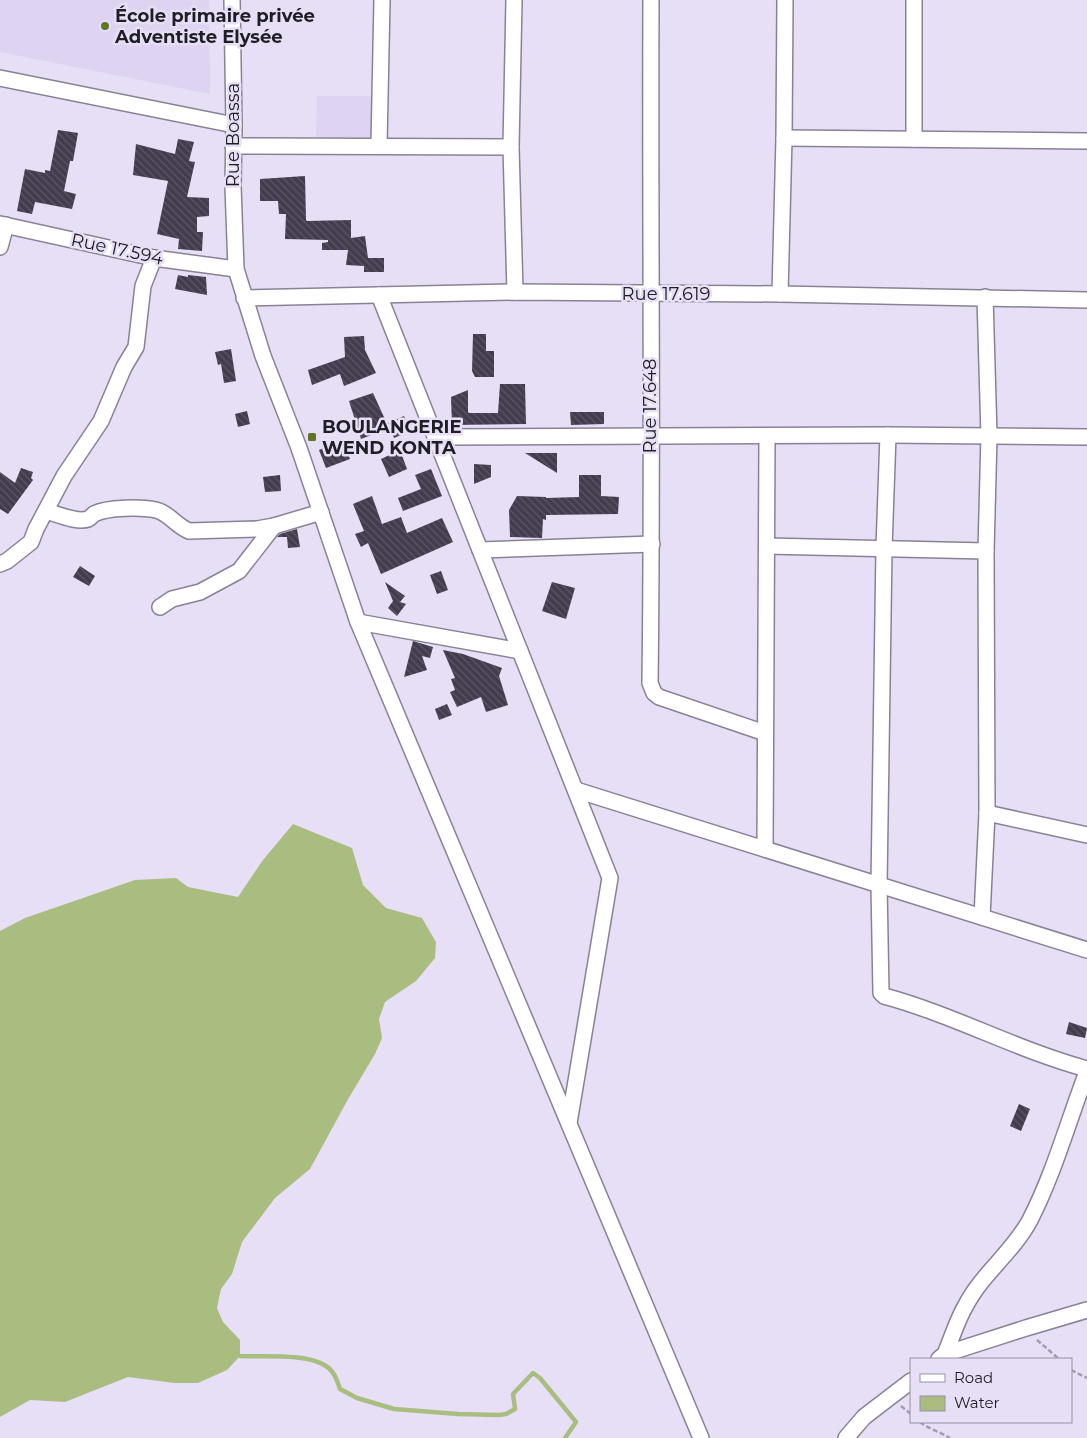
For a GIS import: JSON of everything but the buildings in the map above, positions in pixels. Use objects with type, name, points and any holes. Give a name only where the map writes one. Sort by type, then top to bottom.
[{"type":"street","name":"Rue Boassa","points":[[232,0],[234,125],[232,186],[236,270],[244,298],[263,356],[299,448],[358,622],[701,1438]]},
{"type":"street","points":[[379,146],[382,0]]},
{"type":"street","points":[[514,0],[511,147],[515,292]]},
{"type":"street","name":"Rue 17.648","points":[[651,0],[650,436],[652,544],[650,683],[654,694],[659,697],[765,733]]},
{"type":"street","points":[[780,294],[786,0]]},
{"type":"street","points":[[914,0],[914,139]]},
{"type":"street","points":[[0,78],[234,125]]},
{"type":"street","points":[[784,138],[1087,141]]},
{"type":"street","points":[[233,146],[511,147]]},
{"type":"street","points":[[0,247],[3,225]]},
{"type":"street","name":"Rue 17.594","points":[[3,225],[154,258],[236,270]]},
{"type":"street","points":[[0,564],[7,561],[31,542],[64,476],[101,421],[124,367],[136,347],[143,286],[154,258]]},
{"type":"street","name":"Rue 17.619","points":[[244,298],[515,292],[780,294],[1087,300]]},
{"type":"street","points":[[379,296],[611,881],[569,1122]]},
{"type":"street","points":[[982,917],[987,813],[986,551],[989,436],[985,297]]},
{"type":"street","points":[[435,437],[888,435],[1087,437]]},
{"type":"street","points":[[888,435],[878,884],[880,985],[882,996],[948,1017],[1029,1051],[1087,1071],[1053,1172],[1029,1222],[1012,1247],[980,1284],[966,1305],[942,1357]]},
{"type":"street","points":[[765,849],[767,436]]},
{"type":"street","points":[[46,511],[72,519],[87,520],[94,514],[112,510],[151,510],[166,515],[188,531],[234,531],[274,526],[321,512]]},
{"type":"street","points":[[160,607],[172,599],[200,592],[239,571],[274,526]]},
{"type":"street","points":[[480,550],[652,544]]},
{"type":"street","points":[[767,546],[986,551]]},
{"type":"street","points":[[358,622],[520,651]]},
{"type":"street","points":[[576,790],[1087,950]]},
{"type":"street","points":[[987,813],[1087,836]]},
{"type":"street","points":[[942,1357],[1026,1328],[1087,1310]]},
{"type":"street","points":[[846,1438],[864,1417],[910,1382]]},
{"type":"path","points":[[1026,1328],[1038,1342],[1058,1358]]},
{"type":"path","points":[[1072,1370],[1087,1378]]},
{"type":"path","points":[[921,1423],[929,1429],[937,1430],[950,1438]]},
{"type":"shaded area","name":"École primaire privée Adventiste Elysée","points":[[0,0],[209,0],[210,94],[0,52]]},
{"type":"shaded area","points":[[317,96],[371,96],[371,138],[316,137]]},
{"type":"water","points":[[293,824],[352,848],[363,885],[386,908],[422,918],[436,942],[435,958],[416,981],[385,1002],[379,1019],[382,1038],[375,1054],[310,1169],[275,1198],[242,1242],[232,1274],[221,1289],[217,1308],[223,1322],[240,1340],[240,1356],[227,1370],[198,1383],[174,1383],[128,1377],[65,1402],[30,1400],[0,1417],[0,931],[25,918],[135,880],[176,878],[188,887],[238,897],[263,860]]},
{"type":"waterway","points":[[235,1354],[240,1356],[284,1356],[308,1359],[329,1368],[335,1376],[340,1389],[357,1398],[394,1409],[458,1414],[506,1414],[515,1409],[513,1394],[533,1373],[540,1378],[576,1422],[565,1438]]},
{"type":"place","name":"École primaire privée Adventiste Elysée","points":[[105,26]]},
{"type":"place","name":"BOULANGERIE WEND KONTA","points":[[312,437]]}]
